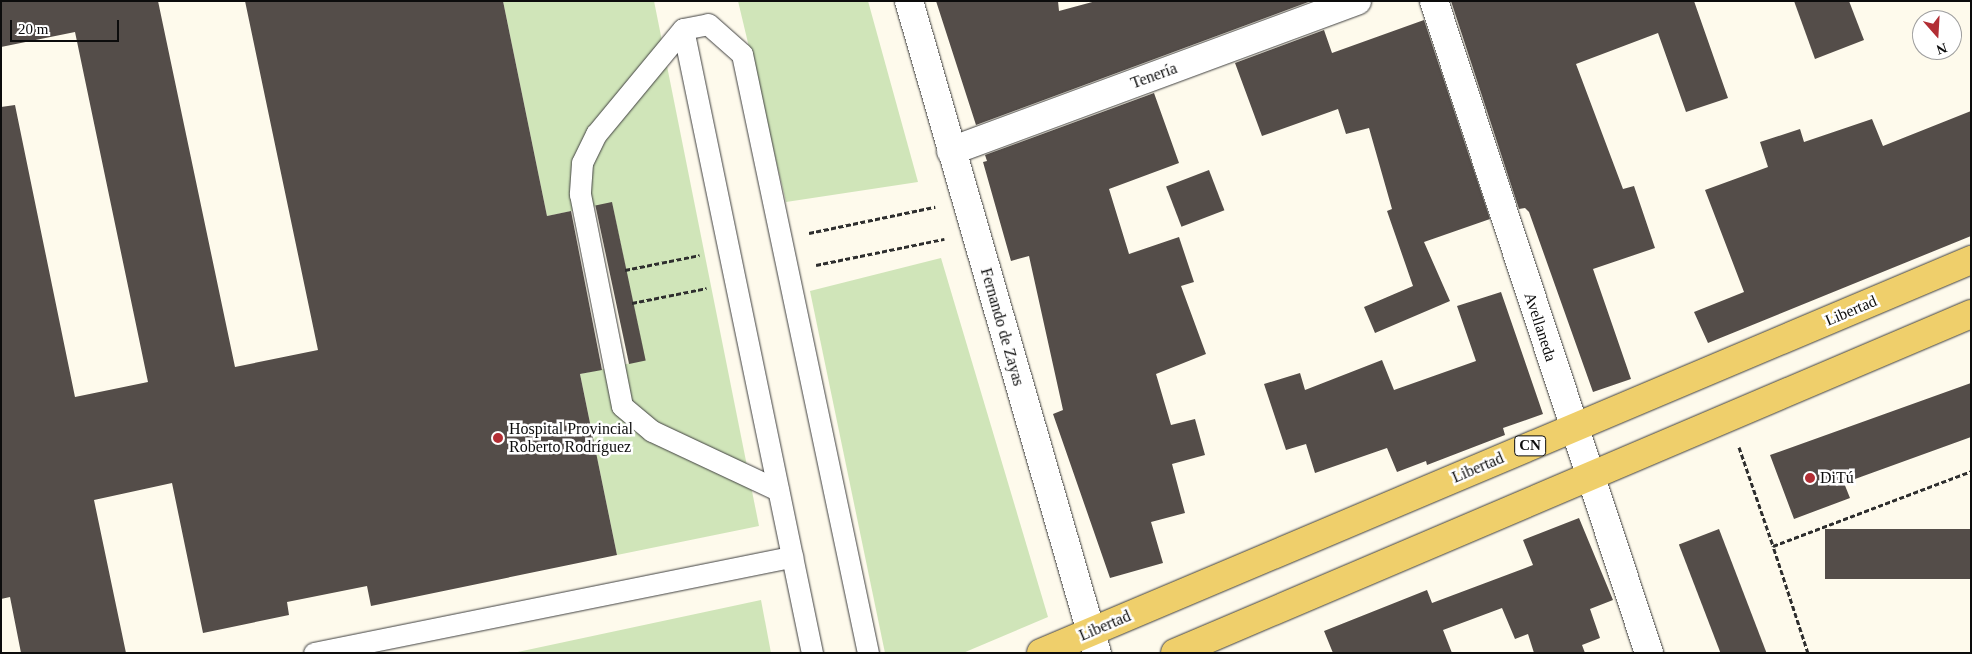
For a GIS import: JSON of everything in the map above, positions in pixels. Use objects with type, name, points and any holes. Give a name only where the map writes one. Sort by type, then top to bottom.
[{"type":"main road","name":"Libertad","points":[[1040,653],[1094,642],[1573,428],[1971,260]]},
{"type":"main road","points":[[1175,653],[1971,314]]},
{"type":"street","name":"Fernando de Zayas","points":[[909,1],[1094,642]]},
{"type":"street","name":"Tenería","points":[[951,151],[1357,1]]},
{"type":"street","name":"Avellaneda","points":[[1434,1],[1648,653]]},
{"type":"lane","points":[[778,490],[652,431],[622,406],[580,194],[582,163],[596,134],[683,29],[708,24],[742,54],[868,653]]},
{"type":"lane","points":[[683,29],[812,653]]},
{"type":"lane","points":[[314,653],[792,557]]},
{"type":"path","points":[[1729,418],[1808,653]]},
{"type":"path","points":[[1773,546],[1971,471]]},
{"type":"green space","points":[[503,1],[654,1],[759,526],[617,555],[580,374],[645,360],[612,203],[547,216]]},
{"type":"green space","points":[[738,1],[868,1],[918,182],[786,202]]},
{"type":"green space","points":[[941,258],[1048,617],[963,653],[885,653],[810,291]]},
{"type":"green space","points":[[761,600],[771,653],[513,653]]},
{"type":"building","points":[[1,1],[158,1],[235,367],[318,350],[245,1],[503,1],[547,216],[571,211],[602,370],[580,374],[617,555],[371,606],[367,586],[287,602],[289,615],[203,633],[172,483],[94,500],[126,653],[21,653],[10,597],[1,599],[1,107],[15,105],[75,397],[148,382],[75,32],[1,47]]},
{"type":"building","points":[[936,1],[1058,1],[1059,11],[1096,1],[1311,1],[976,125]]},
{"type":"building","points":[[1451,1],[1694,1],[1728,98],[1686,112],[1658,33],[1576,64],[1623,189],[1634,186],[1655,248],[1593,269],[1631,379],[1593,392],[1529,212],[1525,208],[1519,209]]},
{"type":"building","points":[[1794,1],[1849,1],[1864,40],[1815,59]]},
{"type":"building","points":[[1424,20],[1490,219],[1424,242],[1450,301],[1375,333],[1364,307],[1413,286],[1387,211],[1392,209],[1369,128],[1346,134],[1338,109],[1262,136],[1235,63],[1324,30],[1332,53]]},
{"type":"building","points":[[1154,93],[1179,163],[1109,189],[1129,254],[1179,237],[1194,282],[1181,286],[1206,354],[1156,374],[1171,425],[1195,419],[1205,455],[1172,464],[1185,513],[1151,522],[1163,563],[1110,578],[1053,414],[1063,410],[1029,256],[1011,261],[983,162],[987,161],[985,155]]},
{"type":"building","points":[[1971,111],[1971,236],[1708,343],[1694,312],[1744,292],[1705,190],[1768,167],[1760,142],[1800,129],[1804,142],[1872,119],[1883,146]]},
{"type":"building","points":[[1209,170],[1224,210],[1181,227],[1166,186]]},
{"type":"building","points":[[612,202],[646,360],[629,364],[595,206]]},
{"type":"building","points":[[1501,292],[1543,414],[1503,428],[1505,435],[1427,465],[1426,461],[1397,472],[1387,448],[1315,473],[1306,444],[1286,450],[1264,384],[1300,373],[1305,390],[1382,360],[1394,390],[1476,361],[1457,306]]},
{"type":"building","points":[[1971,383],[1971,437],[1844,483],[1850,498],[1794,519],[1770,455]]},
{"type":"building","points":[[1579,518],[1613,600],[1590,609],[1600,638],[1582,645],[1585,653],[1534,653],[1528,634],[1515,639],[1502,608],[1443,630],[1452,653],[1333,653],[1324,631],[1427,590],[1432,603],[1533,565],[1523,540]]},
{"type":"building","points":[[1719,529],[1767,653],[1721,653],[1679,544]]},
{"type":"building","points":[[1825,529],[1971,529],[1971,579],[1825,579]]},
{"type":"place","name":"Hospital Provincial Roberto Rodríguez","points":[[498,438]]},
{"type":"place","name":"DiTú","points":[[1810,478]]}]
